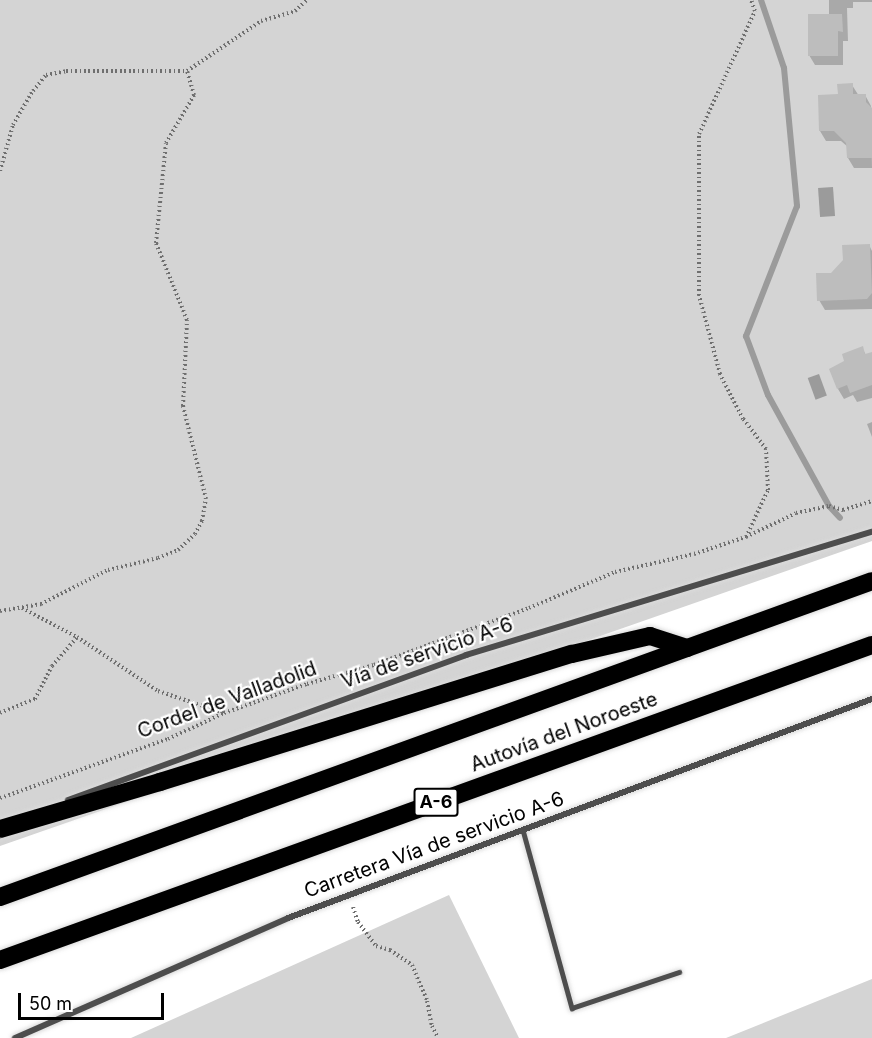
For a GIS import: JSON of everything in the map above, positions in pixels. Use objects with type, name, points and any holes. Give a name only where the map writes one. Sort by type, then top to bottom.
[{"type":"highway","name":"Autovía del Noroeste","points":[[0,897],[872,581]]},
{"type":"highway","points":[[0,827],[160,782],[572,654],[650,636],[687,648]]},
{"type":"highway","name":"Autovía del Noroeste","points":[[0,960],[872,645]]},
{"type":"street","name":"Vía de servicio A-6","points":[[0,827],[466,655],[626,604],[872,532]]},
{"type":"street","name":"Carretera Vía de servicio A-6","points":[[15,1038],[288,918],[872,699]]},
{"type":"lane","points":[[523,830],[572,1008],[679,972]]},
{"type":"path","points":[[0,171],[14,125],[33,91],[46,75],[66,71],[187,71],[261,21],[295,11],[307,0]]},
{"type":"path","points":[[746,537],[768,490],[766,449],[743,419],[720,375],[699,295],[699,134],[755,11],[751,0]]},
{"type":"path","points":[[0,611],[40,604],[108,570],[158,558],[178,550],[195,534],[202,521],[206,499],[183,406],[187,320],[156,243],[166,143],[194,95],[187,71]]},
{"type":"path","name":"Cordel de Valladolid","points":[[0,798],[168,739],[224,713],[308,684],[374,665],[529,608],[615,572],[694,554],[746,537],[772,522],[796,513],[828,506],[843,510],[872,501]]},
{"type":"path","points":[[22,608],[77,637],[158,691],[224,713]]},
{"type":"path","points":[[0,713],[34,699],[52,666],[77,637]]},
{"type":"path","points":[[349,895],[358,922],[376,946],[390,950],[412,965],[427,1001],[432,1026],[438,1038]]},
{"type":"shaded area","points":[[0,0],[872,0],[872,541],[0,846]]},
{"type":"shaded area","points":[[833,187],[835,216],[820,217],[818,188]]},
{"type":"shaded area","points":[[819,374],[827,396],[816,400],[808,378]]},
{"type":"shaded area","points":[[449,895],[519,1038],[131,1038]]},
{"type":"shaded area","points":[[872,979],[872,1038],[726,1038]]},
{"type":"building","points":[[808,14],[842,14],[843,32],[838,31],[838,56],[808,56]]},
{"type":"building","points":[[853,83],[853,94],[866,94],[866,102],[872,108],[872,158],[847,158],[846,143],[834,131],[819,131],[818,95],[838,94],[837,84]]},
{"type":"building","points":[[870,244],[872,293],[867,299],[817,301],[816,273],[831,273],[843,260],[842,245]]},
{"type":"building","points":[[863,346],[865,354],[872,352],[872,385],[850,393],[847,385],[837,389],[829,369],[844,361],[842,354]]},
{"type":"waterway","points":[[761,0],[784,68],[797,206],[746,336],[768,395],[829,506],[840,518]]}]
